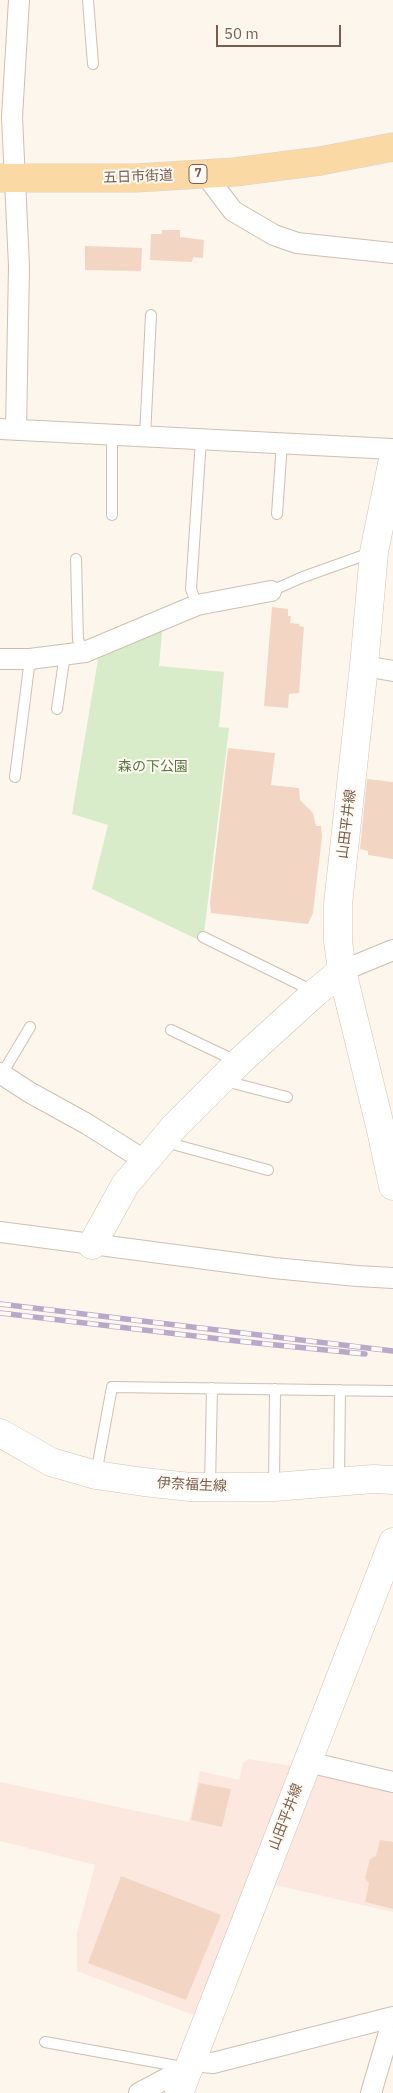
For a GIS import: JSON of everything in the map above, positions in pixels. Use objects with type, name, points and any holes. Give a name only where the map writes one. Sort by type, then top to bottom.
[{"type":"main road","name":"五日市街道","points":[[8,178],[136,178],[262,170],[320,162],[393,147]]},
{"type":"main road","name":"山田平井線","points":[[393,459],[374,552],[364,666],[338,904],[338,941],[342,971],[387,1130],[393,1186]]},
{"type":"main road","points":[[92,1245],[125,1185],[153,1151],[231,1071],[316,992],[342,971]]},
{"type":"main road","name":"伊奈福生線","points":[[0,1433],[51,1462],[96,1475],[144,1482],[210,1487],[274,1487],[373,1479],[393,1480]]},
{"type":"main road","name":"山田平井線","points":[[186,2075],[393,1542]]},
{"type":"street","points":[[19,0],[8,178],[19,266],[8,430],[201,438],[393,449]]},
{"type":"street","points":[[205,174],[233,211],[274,235],[297,244],[393,253]]},
{"type":"street","points":[[0,659],[30,659],[85,652],[197,605],[271,591]]},
{"type":"street","points":[[364,666],[393,671]]},
{"type":"street","points":[[342,971],[393,950]]},
{"type":"street","points":[[1,1074],[28,1092],[87,1124],[153,1151]]},
{"type":"street","points":[[0,1232],[274,1268],[393,1278]]},
{"type":"street","points":[[308,1762],[393,1782]]},
{"type":"street","points":[[139,2093],[169,2077],[186,2075],[213,2063],[393,2018]]},
{"type":"street","points":[[371,2093],[393,2018]]},
{"type":"lane","points":[[88,0],[93,64]]},
{"type":"lane","points":[[145,436],[151,315]]},
{"type":"lane","points":[[112,435],[112,515]]},
{"type":"lane","points":[[197,605],[191,589],[201,438]]},
{"type":"lane","points":[[277,514],[282,443]]},
{"type":"lane","points":[[271,591],[303,577],[374,552]]},
{"type":"lane","points":[[76,559],[78,640],[85,652]]},
{"type":"lane","points":[[57,709],[65,654]]},
{"type":"lane","points":[[15,778],[30,659]]},
{"type":"lane","points":[[203,937],[316,992]]},
{"type":"lane","points":[[1,1074],[30,1027]]},
{"type":"lane","points":[[171,1030],[231,1071],[287,1097]]},
{"type":"lane","points":[[153,1151],[268,1170]]},
{"type":"lane","points":[[96,1475],[112,1387],[393,1391]]},
{"type":"lane","points":[[210,1487],[212,1388]]},
{"type":"lane","points":[[274,1487],[276,1389]]},
{"type":"lane","points":[[338,1482],[340,1390]]},
{"type":"lane","points":[[46,2042],[186,2075]]},
{"type":"shaded area","points":[[248,1759],[293,1766],[196,2016],[77,1971],[77,1933],[95,1865],[0,1841],[0,1782],[189,1822],[200,1771],[239,1780],[243,1763]]},
{"type":"shaded area","points":[[318,1770],[393,1788],[393,1912],[271,1884]]},
{"type":"green space","name":"森の下公園","points":[[163,623],[159,666],[224,672],[219,727],[229,728],[203,942],[92,889],[108,825],[72,814],[99,654]]},
{"type":"building","points":[[162,230],[180,230],[180,237],[204,240],[203,258],[193,257],[192,262],[150,260],[151,234],[162,234]]},
{"type":"building","points":[[85,246],[142,248],[141,271],[85,270]]},
{"type":"building","points":[[272,607],[288,609],[288,616],[291,616],[290,623],[300,624],[299,626],[304,627],[299,693],[289,694],[288,708],[264,706]]},
{"type":"building","points":[[228,748],[275,753],[271,785],[299,788],[300,800],[313,813],[316,826],[321,826],[322,837],[313,913],[308,924],[211,913],[210,902]]},
{"type":"building","points":[[367,779],[393,782],[393,859],[368,855],[368,851],[360,849]]},
{"type":"building","points":[[199,1783],[231,1789],[222,1827],[191,1820]]},
{"type":"building","points":[[380,1840],[393,1842],[393,1909],[365,1902],[369,1883],[365,1878],[370,1859],[376,1856]]},
{"type":"building","points":[[121,1876],[221,1915],[186,2000],[88,1963]]},
{"type":"railway","points":[[0,1304],[393,1351]]},
{"type":"railway","points":[[0,1313],[365,1354]]}]
